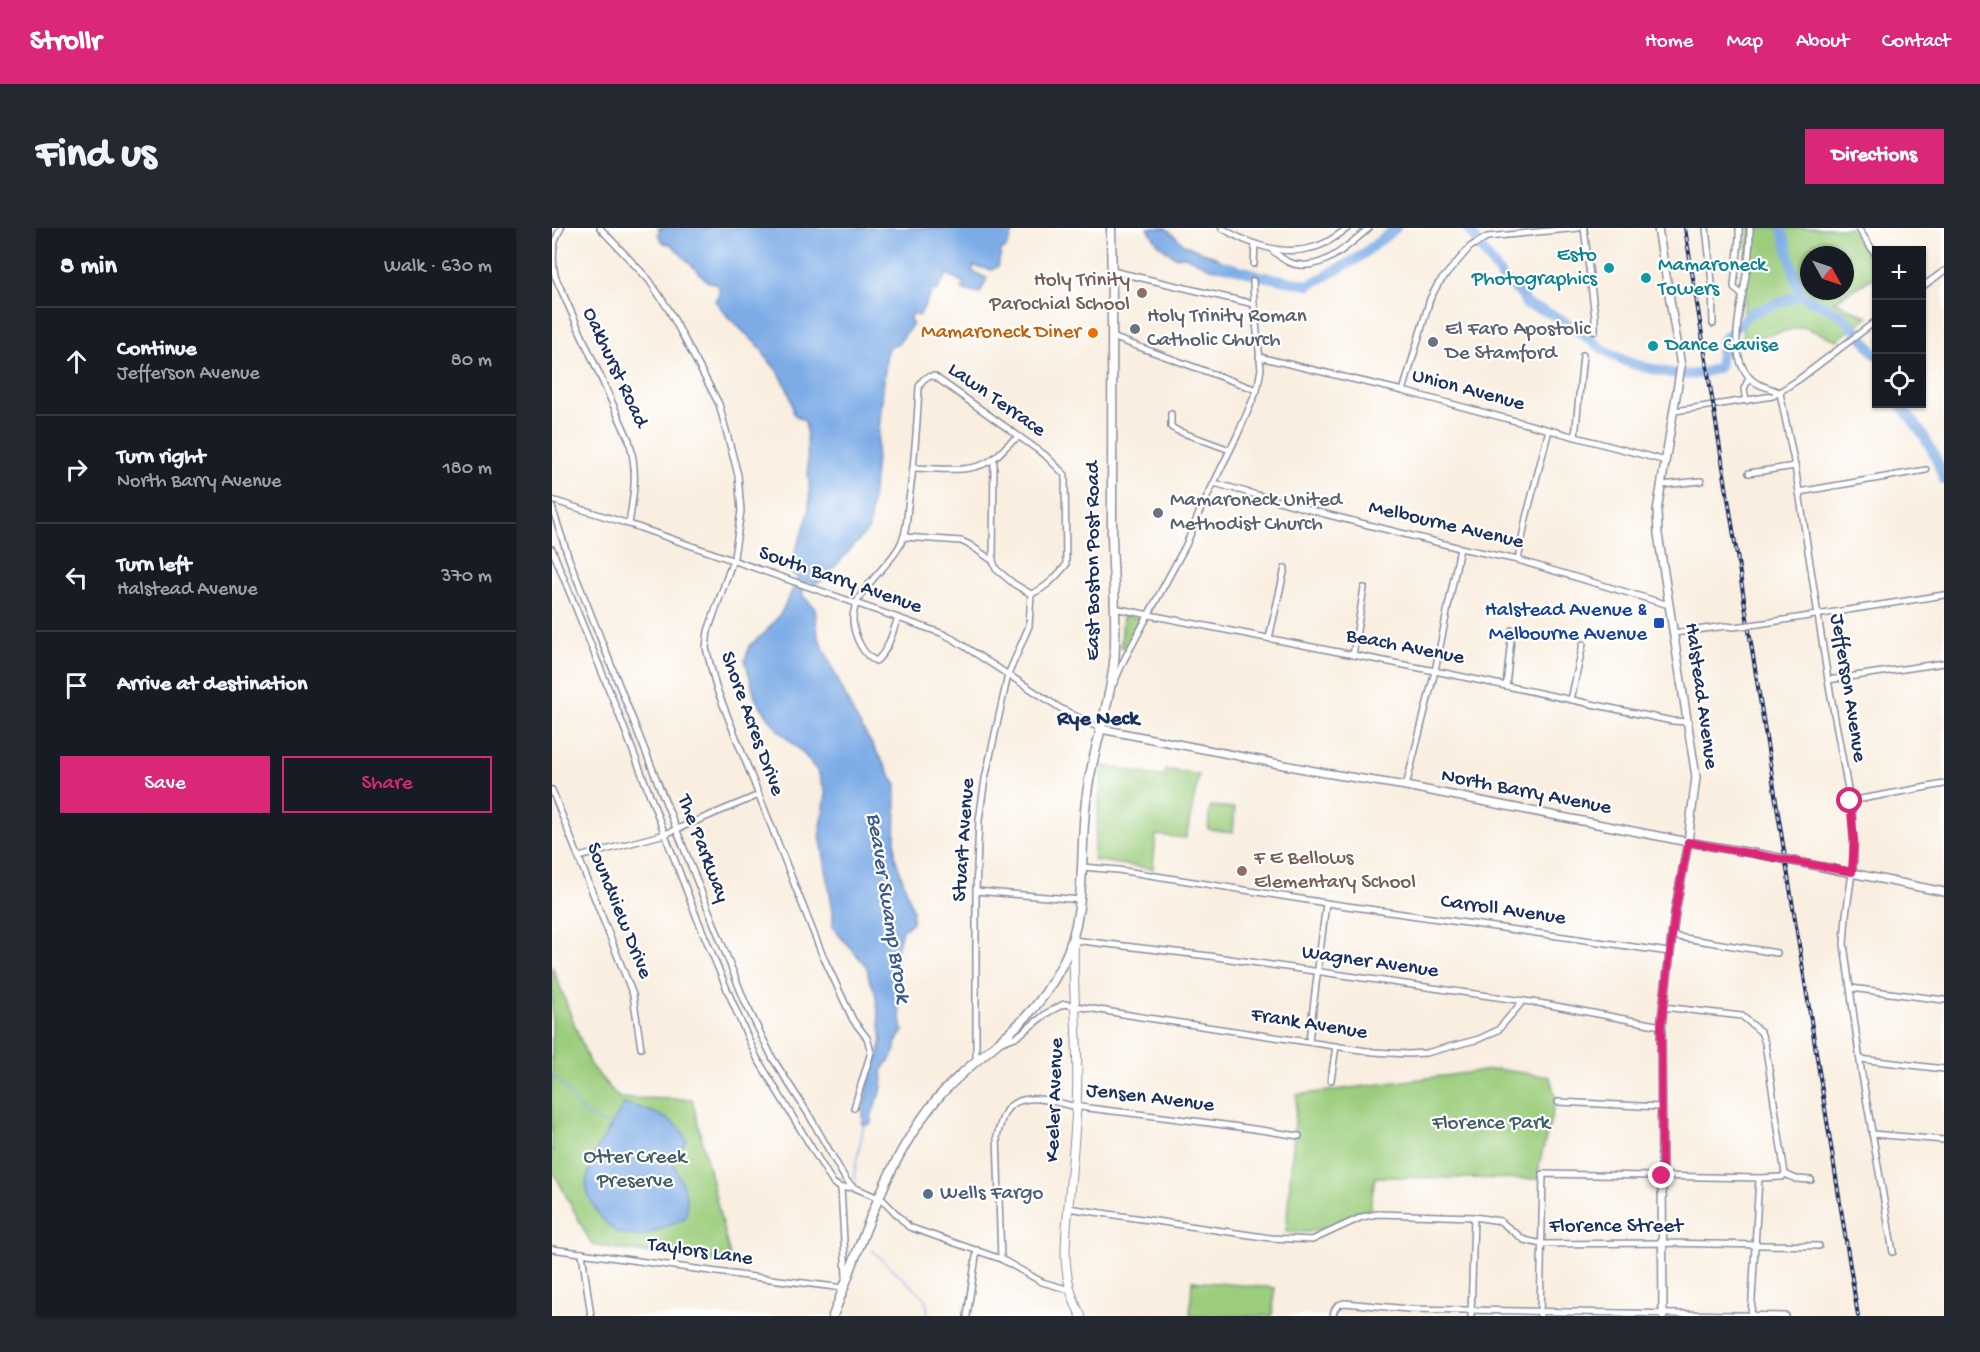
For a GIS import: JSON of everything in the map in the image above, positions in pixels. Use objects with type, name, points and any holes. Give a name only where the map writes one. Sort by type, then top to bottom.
[{"type":"main road","name":"East Boston Post Road","points":[[833,1316],[879,1197],[911,1134],[938,1097],[976,1059],[1023,1020],[1038,1002],[1065,960],[1074,937],[1081,900],[1086,799],[1110,691],[1116,637],[1112,544],[1112,228]]},
{"type":"main road","name":"Keeler Avenue","points":[[1074,937],[1078,1040],[1076,1107],[1064,1238],[1065,1263],[1070,1290],[1080,1316]]},
{"type":"street","name":"Oakhurst Road","points":[[561,228],[552,262],[555,276],[629,440],[635,462],[636,481],[628,524]]},
{"type":"street","name":"Shore Acres Drive","points":[[600,228],[649,280],[669,310],[719,404],[738,475],[741,511],[732,562],[708,631],[706,648],[717,687],[827,965],[853,1020],[867,1038],[871,1052],[854,1108]]},
{"type":"street","points":[[1222,228],[1271,249],[1310,249],[1324,244],[1348,228]]},
{"type":"street","points":[[1271,249],[1287,261],[1315,263],[1334,256],[1369,228]]},
{"type":"street","points":[[1403,391],[1430,299],[1438,284],[1470,247],[1483,238],[1522,231],[1576,228]]},
{"type":"street","points":[[1584,228],[1595,331]]},
{"type":"street","name":"Halstead Avenue","points":[[1658,228],[1681,366],[1680,385],[1657,512],[1658,534],[1696,777],[1688,842],[1669,952],[1661,1026],[1663,1315]]},
{"type":"street","points":[[1706,228],[1712,282],[1713,324]]},
{"type":"street","points":[[1739,228],[1740,244],[1737,250],[1734,288],[1742,295]]},
{"type":"street","points":[[1750,228],[1747,273],[1739,311],[1737,335],[1740,359],[1749,378],[1780,393]]},
{"type":"street","points":[[1858,228],[1872,249]]},
{"type":"street","points":[[1254,264],[1255,244]]},
{"type":"street","points":[[1740,244],[1748,245]]},
{"type":"street","points":[[1112,271],[1254,304]]},
{"type":"street","points":[[1926,284],[1944,271]]},
{"type":"street","points":[[1110,691],[1124,660],[1186,545],[1257,390],[1261,369],[1253,281]]},
{"type":"street","points":[[1675,411],[1780,393],[1872,324]]},
{"type":"street","points":[[1112,338],[1257,390]]},
{"type":"street","points":[[1575,437],[1583,355]]},
{"type":"street","name":"Union Avenue","points":[[1259,357],[1403,391],[1666,461]]},
{"type":"street","name":"Lawn Terrace","points":[[904,537],[914,468],[919,387],[921,382],[929,376],[934,376],[1020,437],[1059,467],[1065,475],[1066,565],[1042,590],[1031,594]]},
{"type":"street","points":[[1746,400],[1744,389],[1749,378]]},
{"type":"street","name":"Jefferson Avenue","points":[[1780,393],[1795,466],[1828,680],[1850,801],[1854,841],[1844,944],[1860,1059],[1893,1252]]},
{"type":"street","points":[[1171,414],[1171,427],[1230,450]]},
{"type":"street","points":[[1518,560],[1526,518],[1549,430]]},
{"type":"street","points":[[914,468],[980,466],[994,458],[1012,439],[1020,437]]},
{"type":"street","points":[[994,458],[993,561],[996,569],[1031,594]]},
{"type":"street","points":[[1749,472],[1795,466]]},
{"type":"street","points":[[1799,492],[1926,470]]},
{"type":"street","points":[[1662,485],[1701,481]]},
{"type":"street","name":"Melbourne Avenue","points":[[1214,483],[1325,514],[1518,560],[1669,605]]},
{"type":"street","name":"South Barry Avenue","points":[[552,500],[628,524],[953,639],[1060,708],[1101,729]]},
{"type":"street","name":"The Parkway","points":[[552,507],[569,560],[756,1028],[846,1180],[854,1187]]},
{"type":"street","points":[[898,618],[888,646],[876,661],[871,659],[864,652],[857,637],[853,621],[857,604],[859,597],[904,537],[961,541],[993,561]]},
{"type":"street","points":[[1406,786],[1436,671],[1460,548]]},
{"type":"street","name":"The Parkway","points":[[552,549],[697,918],[758,1058],[822,1167],[833,1183],[841,1188]]},
{"type":"street","points":[[1269,638],[1285,568]]},
{"type":"street","points":[[1353,655],[1364,588]]},
{"type":"street","name":"Stuart Avenue","points":[[976,1059],[976,891],[981,809],[985,779],[1008,675],[1029,626],[1031,594]]},
{"type":"street","points":[[1674,633],[1758,624],[1944,595]]},
{"type":"street","name":"Beach Avenue","points":[[1114,608],[1436,671],[1672,721],[1689,722]]},
{"type":"street","points":[[1506,686],[1512,630]]},
{"type":"street","points":[[1571,700],[1583,644]]},
{"type":"street","points":[[1828,680],[1944,663]]},
{"type":"street","points":[[610,694],[621,690]]},
{"type":"street","points":[[616,708],[627,704]]},
{"type":"street","name":"North Barry Avenue","points":[[1101,729],[1770,856],[1944,892]]},
{"type":"street","points":[[1850,801],[1944,784]]},
{"type":"street","name":"Soundview Drive","points":[[552,790],[633,994],[640,1048]]},
{"type":"street","points":[[579,857],[665,834],[759,795]]},
{"type":"street","name":"Carroll Avenue","points":[[1082,867],[1118,870],[1326,903],[1669,952]]},
{"type":"street","points":[[976,891],[1081,900]]},
{"type":"street","points":[[1309,1041],[1326,903]]},
{"type":"street","points":[[1672,936],[1777,953]]},
{"type":"street","name":"Wagner Avenue","points":[[1074,937],[1523,1001],[1661,1026]]},
{"type":"street","points":[[1851,988],[1944,1000]]},
{"type":"street","name":"Frank Avenue","points":[[1075,1006],[1374,1052],[1408,1054],[1450,1048],[1479,1039],[1498,1030],[1523,1001]]},
{"type":"street","points":[[993,1046],[1018,1036],[1064,1004],[1075,1006]]},
{"type":"street","points":[[1663,1007],[1742,1017],[1761,1032],[1765,1043],[1785,1174]]},
{"type":"street","points":[[1331,1080],[1336,1046]]},
{"type":"street","points":[[1860,1059],[1944,1069]]},
{"type":"street","name":"Jensen Avenue","points":[[1002,1259],[998,1136],[1002,1118],[1008,1107],[1018,1101],[1045,1100],[1076,1107],[1223,1124],[1299,1136]]},
{"type":"street","points":[[1558,1102],[1661,1107]]},
{"type":"street","points":[[1872,1134],[1944,1140]]},
{"type":"street","points":[[1540,1314],[1543,1174],[1760,1178],[1782,1177],[1785,1174]]},
{"type":"street","points":[[1785,1174],[1796,1179],[1811,1180]]},
{"type":"street","points":[[1751,1315],[1760,1178]]},
{"type":"street","points":[[845,1285],[841,1188],[854,1187],[879,1197],[909,1227],[1002,1259],[1042,1282],[1070,1290]]},
{"type":"street","name":"Florence Street","points":[[1068,1208],[1270,1238],[1302,1240],[1323,1236],[1362,1217],[1377,1214],[1474,1217],[1500,1221],[1524,1240],[1542,1244],[1662,1243],[1819,1246]]},
{"type":"street","points":[[1471,1313],[1474,1217]]},
{"type":"street","name":"Taylors Lane","points":[[552,1249],[746,1276],[845,1285]]},
{"type":"street","points":[[967,1316],[977,1250]]},
{"type":"street","points":[[582,1252],[591,1316]]},
{"type":"street","points":[[1333,1316],[1335,1308],[1345,1303],[1471,1313],[1786,1316]]},
{"type":"green space","points":[[1749,228],[1850,228],[1872,263],[1872,278],[1854,289],[1854,246],[1800,246],[1800,300],[1836,300],[1834,301],[1868,317],[1837,340],[1803,327],[1742,341]]},
{"type":"green space","points":[[1123,615],[1141,619],[1126,650],[1121,646]]},
{"type":"green space","points":[[1103,766],[1164,777],[1166,769],[1199,775],[1186,838],[1156,835],[1153,869],[1093,860]]},
{"type":"green space","points":[[1210,806],[1235,808],[1233,833],[1208,829]]},
{"type":"green space","name":"Otter Creek Preserve","points":[[552,966],[590,1065],[619,1098],[692,1099],[732,1265],[592,1245],[552,1169]]},
{"type":"green space","name":"Florence Park","points":[[1497,1069],[1550,1077],[1556,1099],[1539,1165],[1539,1179],[1375,1177],[1370,1209],[1310,1232],[1286,1232],[1297,1095]]},
{"type":"green space","points":[[1192,1281],[1275,1288],[1272,1316],[1190,1316]]},
{"type":"water","points":[[658,228],[1015,228],[1006,248],[1001,251],[998,266],[992,270],[974,266],[972,271],[987,278],[980,293],[962,290],[964,283],[947,274],[937,291],[933,290],[919,316],[913,313],[909,319],[913,324],[897,345],[890,346],[887,350],[869,529],[822,581],[815,584],[806,581],[802,595],[815,608],[818,636],[854,715],[896,784],[895,857],[913,910],[912,922],[907,928],[903,928],[896,952],[895,986],[903,1031],[895,1044],[896,1050],[882,1071],[882,1087],[873,1110],[871,1124],[863,1126],[869,1076],[876,1065],[882,1040],[875,991],[869,979],[867,967],[833,928],[833,911],[820,834],[826,794],[818,772],[802,752],[778,730],[756,700],[745,660],[750,645],[765,633],[781,613],[798,578],[788,571],[805,525],[809,506],[805,421],[793,413],[785,383],[762,349],[729,318],[715,301],[720,291],[717,285],[708,282],[672,245],[664,243],[658,235],[660,231]]},
{"type":"water","points":[[1148,228],[1166,228],[1185,245],[1230,265],[1232,271],[1210,268],[1185,256],[1175,257],[1158,244]]},
{"type":"water","points":[[624,1104],[669,1120],[680,1128],[687,1141],[672,1160],[686,1196],[685,1218],[642,1237],[617,1233],[599,1216],[588,1195],[586,1183],[591,1159]]},
{"type":"waterway","points":[[1218,264],[1261,276],[1309,285],[1358,258],[1396,228]]},
{"type":"waterway","points":[[1467,228],[1504,280],[1522,295],[1526,305],[1553,315],[1606,351],[1635,364],[1688,375],[1719,367],[1723,340],[1751,313],[1800,295],[1840,314],[1853,326],[1875,354]]},
{"type":"waterway","points":[[1782,228],[1800,295]]},
{"type":"waterway","points":[[1903,408],[1931,448],[1944,480]]},
{"type":"waterway","points":[[552,1075],[561,1083],[583,1113],[610,1126]]},
{"type":"waterway","name":"Beaver Swamp Brook","points":[[856,1180],[854,1174],[864,1125]]},
{"type":"waterway","name":"Beaver Swamp Brook","points":[[872,1250],[925,1298],[929,1316]]},
{"type":"railway","points":[[1685,228],[1858,1316]]},
{"type":"place","name":"Esto Photographics","points":[[1609,268]]},
{"type":"place","name":"Mamaroneck Towers","points":[[1646,278]]},
{"type":"place","name":"Holy Trinity Parochial School","points":[[1142,293]]},
{"type":"place","name":"Holy Trinity Roman Catholic Church","points":[[1135,329]]},
{"type":"place","name":"Mamaroneck Diner","points":[[1093,333]]},
{"type":"place","name":"El Faro Apostolic De Stamford","points":[[1433,342]]},
{"type":"place","name":"Dance Cavise","points":[[1653,346]]},
{"type":"place","name":"Mamaroneck United Methodist Church","points":[[1158,513]]},
{"type":"place","name":"Halstead Avenue & Melbourne Avenue","points":[[1659,623]]},
{"type":"place","name":"F E Bellows Elementary School","points":[[1242,871]]},
{"type":"place","name":"Wells Fargo","points":[[928,1194]]},
{"type":"district","name":"Rye Neck","points":[[1098,720]]},
{"type":"route","points":[[1662,1176],[1661,1026],[1669,952],[1688,842],[1852,872],[1854,841],[1850,801]]}]
